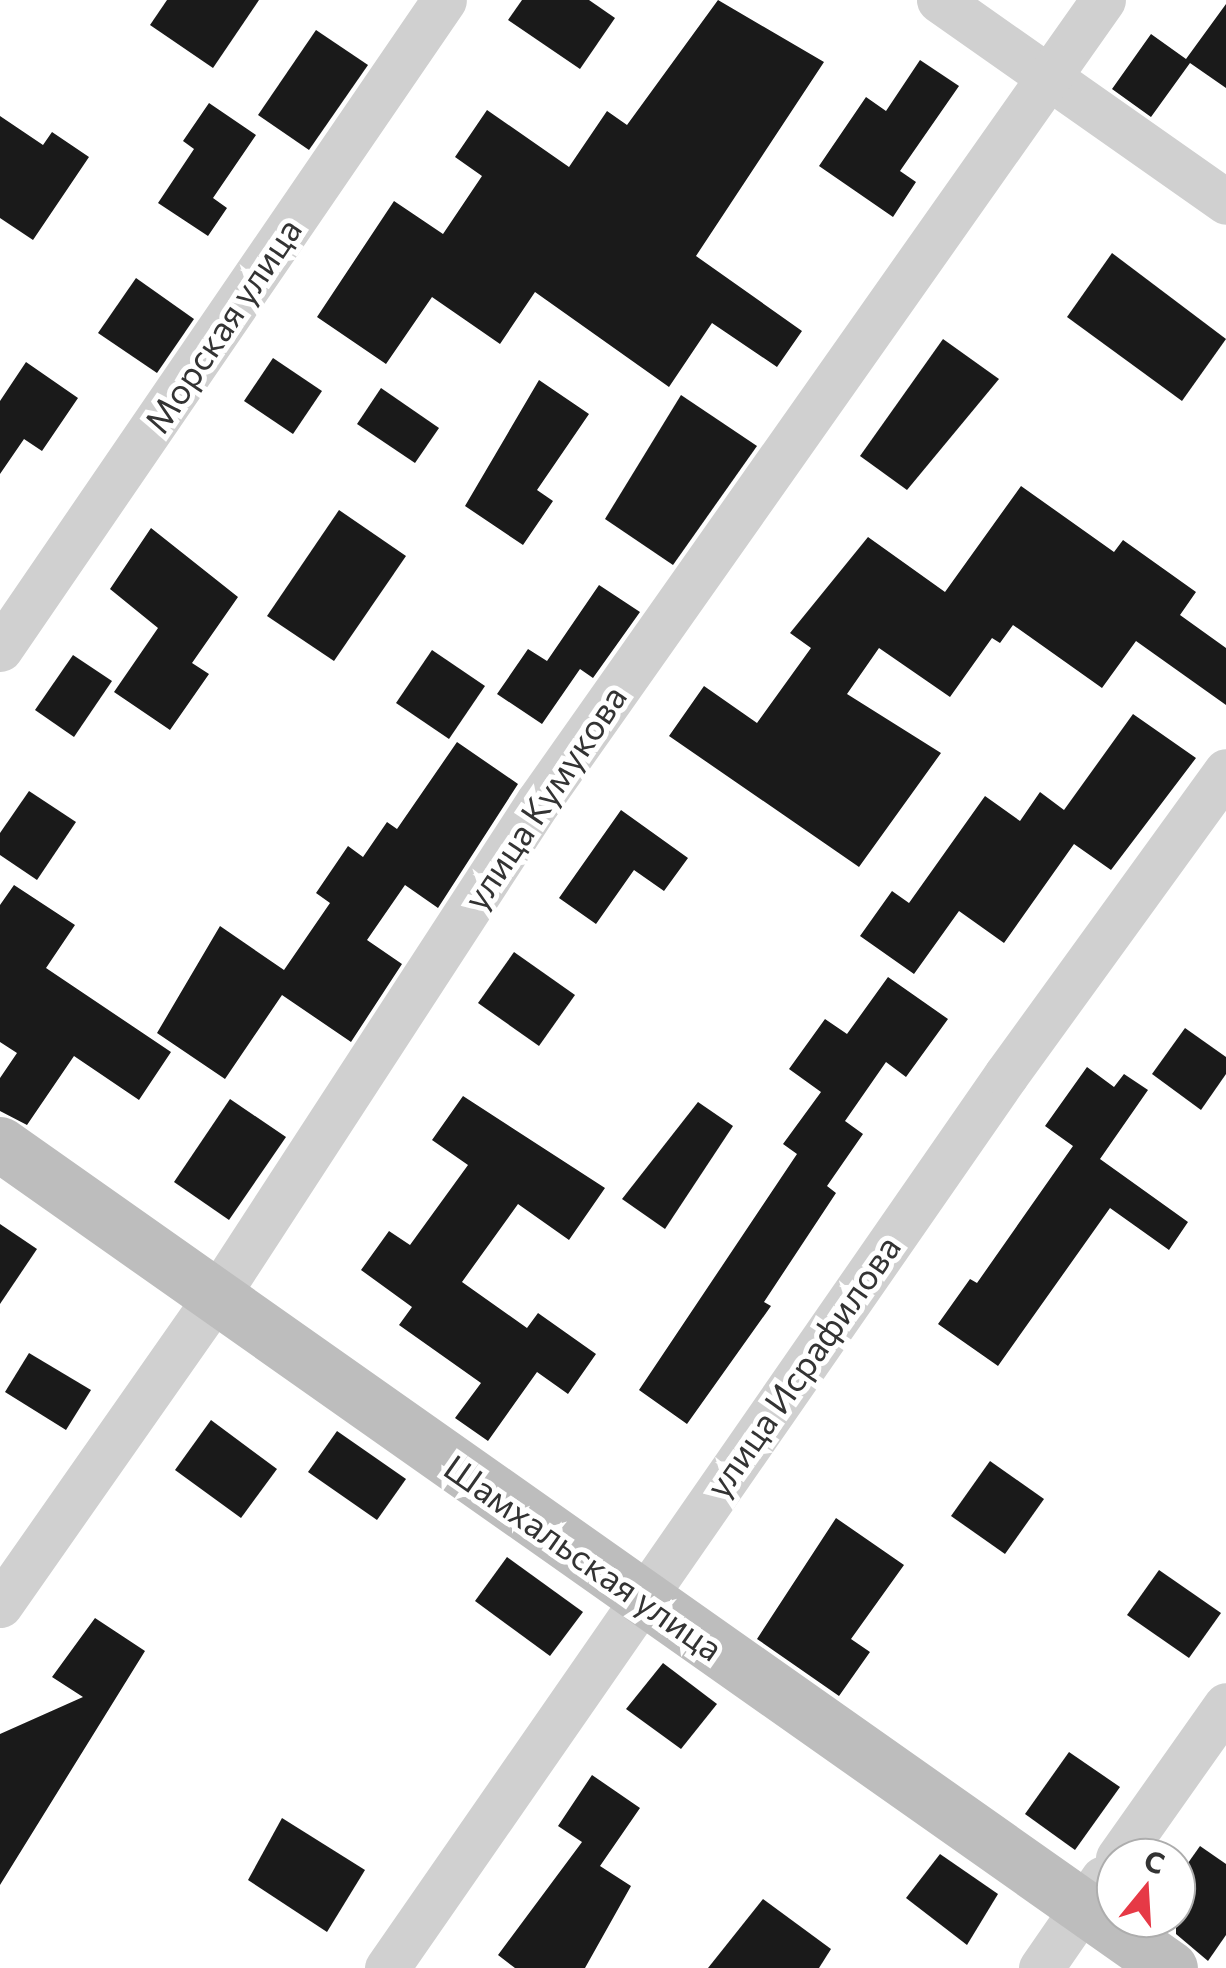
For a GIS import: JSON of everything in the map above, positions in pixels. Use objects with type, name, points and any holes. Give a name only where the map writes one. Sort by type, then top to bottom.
[{"type":"street","name":"Морская улица","points":[[0,649],[444,0]]},
{"type":"street","points":[[939,0],[1226,202]]},
{"type":"street","name":"улица Кумукова","points":[[0,1605],[216,1297],[538,802],[1103,0]]},
{"type":"street","name":"улица Исрафилова","points":[[388,1968],[641,1598],[1226,771]]},
{"type":"street","name":"Шамхальская улица","points":[[0,1144],[1170,1968]]},
{"type":"street","points":[[1132,1838],[1226,1705]]},
{"type":"street","points":[[1040,1968],[1096,1888]]},
{"type":"building","points":[[167,0],[259,0],[213,68],[150,25]]},
{"type":"building","points":[[522,0],[589,0],[615,18],[580,69],[508,20]]},
{"type":"building","points":[[718,0],[824,62],[696,256],[802,331],[777,367],[712,323],[669,387],[535,292],[500,344],[432,297],[386,364],[317,317],[394,201],[443,234],[482,176],[455,157],[487,110],[569,167],[607,111],[627,125]]},
{"type":"building","points":[[1226,4],[1226,88],[1190,63],[1151,117],[1112,89],[1151,34],[1186,59]]},
{"type":"building","points":[[316,30],[368,65],[309,150],[258,115]]},
{"type":"building","points":[[920,60],[959,86],[900,171],[916,182],[893,217],[819,166],[866,97],[886,111]]},
{"type":"building","points":[[209,103],[256,135],[213,198],[227,208],[208,236],[158,203],[194,149],[183,141]]},
{"type":"building","points":[[0,116],[43,145],[52,132],[89,157],[33,240],[0,218]]},
{"type":"building","points":[[1112,253],[1226,339],[1182,401],[1067,317]]},
{"type":"building","points":[[136,278],[194,319],[157,373],[98,333]]},
{"type":"building","points":[[943,339],[999,379],[907,490],[860,456]]},
{"type":"building","points":[[273,358],[322,391],[293,434],[244,401]]},
{"type":"building","points":[[26,362],[78,398],[42,451],[24,439],[0,474],[0,401]]},
{"type":"building","points":[[539,380],[589,414],[537,490],[553,501],[523,545],[465,506]]},
{"type":"building","points":[[381,388],[439,428],[415,463],[357,424]]},
{"type":"building","points":[[681,395],[757,446],[673,565],[605,519]]},
{"type":"building","points":[[1021,486],[1114,552],[1123,540],[1196,592],[1180,615],[1226,648],[1226,705],[1136,641],[1102,688],[1013,625],[1000,643],[992,638],[950,697],[879,648],[847,694],[941,753],[859,867],[669,736],[704,686],[757,723],[811,648],[790,633],[868,537],[945,592]]},
{"type":"building","points":[[339,510],[406,556],[334,661],[267,616]]},
{"type":"building","points":[[151,528],[238,597],[192,663],[209,674],[170,730],[114,692],[158,628],[110,589]]},
{"type":"building","points":[[599,585],[640,612],[593,678],[580,669],[542,724],[497,694],[528,649],[547,661]]},
{"type":"building","points":[[432,650],[485,686],[449,739],[396,703]]},
{"type":"building","points":[[73,655],[112,681],[74,737],[35,710]]},
{"type":"building","points":[[1133,714],[1196,758],[1111,870],[1074,844],[1004,943],[959,911],[914,974],[860,936],[892,891],[909,903],[985,796],[1020,821],[1040,792],[1064,810]]},
{"type":"building","points":[[457,742],[518,784],[438,908],[405,885],[367,940],[402,964],[351,1042],[282,995],[225,1079],[157,1033],[220,926],[284,970],[330,903],[316,893],[348,846],[363,857],[387,822],[397,829]]},
{"type":"building","points":[[29,791],[76,822],[37,880],[0,855],[0,833]]},
{"type":"building","points":[[621,810],[688,858],[664,891],[634,870],[596,924],[559,898]]},
{"type":"building","points":[[14,885],[75,925],[46,968],[171,1052],[139,1100],[74,1056],[27,1125],[0,1111],[0,1078],[17,1053],[0,1042],[0,905]]},
{"type":"building","points":[[514,952],[575,995],[539,1046],[478,1003]]},
{"type":"building","points":[[888,977],[948,1019],[906,1077],[886,1062],[845,1121],[863,1134],[827,1186],[836,1193],[764,1302],[771,1306],[687,1424],[639,1390],[797,1154],[783,1144],[821,1092],[789,1069],[825,1019],[847,1034]]},
{"type":"building","points":[[1185,1028],[1226,1057],[1226,1074],[1201,1110],[1152,1074]]},
{"type":"building","points":[[1087,1067],[1114,1087],[1124,1074],[1148,1090],[1100,1159],[1188,1222],[1169,1250],[1110,1208],[998,1366],[938,1324],[970,1279],[977,1283],[1073,1146],[1045,1126]]},
{"type":"building","points":[[463,1096],[605,1188],[569,1240],[518,1204],[462,1282],[527,1328],[538,1313],[596,1354],[568,1394],[537,1372],[488,1441],[455,1418],[481,1383],[399,1325],[412,1307],[361,1270],[389,1231],[410,1245],[468,1165],[432,1140]]},
{"type":"building","points":[[230,1099],[286,1137],[229,1220],[174,1182]]},
{"type":"building","points":[[698,1102],[733,1126],[665,1229],[622,1199]]},
{"type":"building","points":[[0,1224],[37,1249],[0,1304]]},
{"type":"building","points":[[29,1353],[91,1390],[66,1430],[5,1392]]},
{"type":"building","points":[[211,1420],[277,1469],[241,1518],[175,1470]]},
{"type":"building","points":[[337,1431],[406,1479],[377,1520],[308,1472]]},
{"type":"building","points":[[990,1461],[1044,1499],[1005,1554],[951,1516]]},
{"type":"building","points":[[836,1518],[904,1565],[851,1639],[870,1652],[839,1696],[757,1639]]},
{"type":"building","points":[[507,1557],[583,1612],[550,1656],[475,1601]]},
{"type":"building","points":[[1159,1570],[1221,1613],[1189,1658],[1127,1615]]},
{"type":"building","points":[[95,1618],[145,1651],[0,1885],[0,1734],[83,1697],[52,1677]]},
{"type":"building","points":[[663,1663],[717,1704],[681,1749],[626,1709]]},
{"type":"building","points":[[1069,1752],[1120,1787],[1075,1850],[1025,1814]]},
{"type":"building","points":[[592,1775],[640,1808],[600,1866],[631,1886],[585,1968],[515,1968],[498,1955],[582,1842],[558,1826]]},
{"type":"building","points":[[282,1818],[365,1870],[327,1932],[248,1880]]},
{"type":"building","points":[[1200,1846],[1226,1864],[1226,1935],[1208,1961],[1181,1938],[1196,1938],[1196,1852]]},
{"type":"building","points":[[940,1854],[998,1894],[967,1945],[906,1898]]},
{"type":"building","points":[[763,1899],[831,1949],[819,1968],[708,1968]]}]
